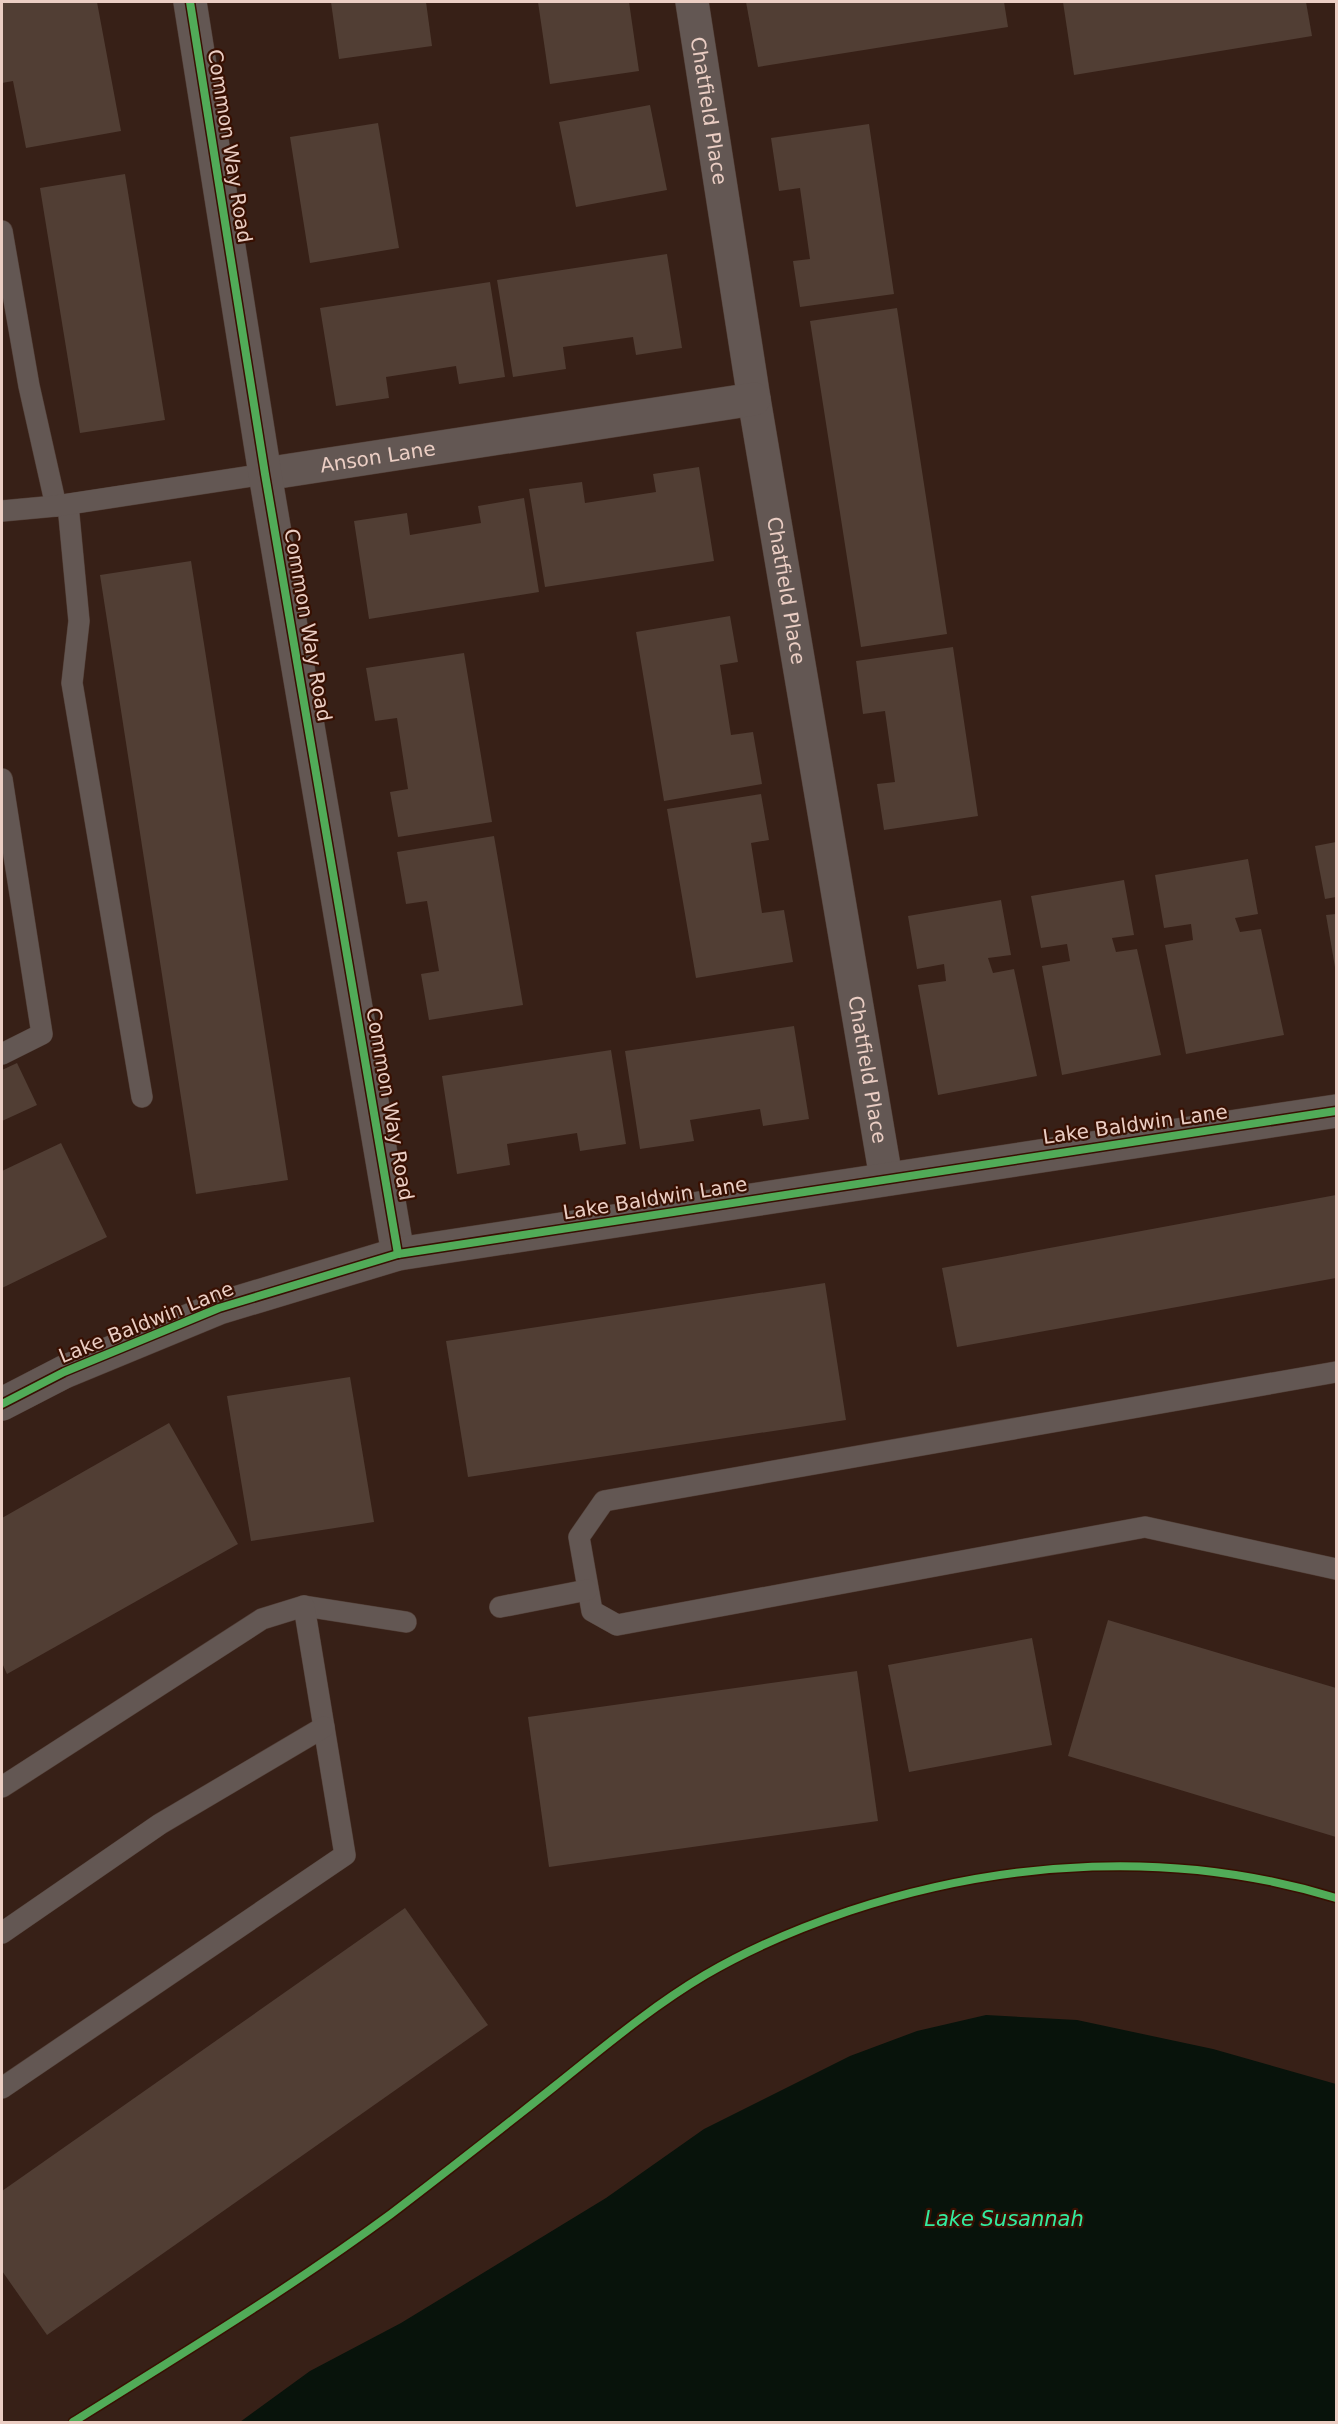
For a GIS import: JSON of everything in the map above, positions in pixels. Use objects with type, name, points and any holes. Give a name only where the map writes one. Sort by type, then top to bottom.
[{"type":"street","name":"Common Way Road","points":[[190,2],[265,474],[398,1254]]},
{"type":"street","name":"Chatfield Place","points":[[692,2],[754,399],[886,1178]]},
{"type":"street","name":"Anson Lane","points":[[265,474],[754,399]]},
{"type":"street","name":"Lake Baldwin Lane","points":[[2,1404],[64,1372],[219,1308],[398,1254],[1336,1111]]},
{"type":"lane","points":[[2,231],[29,386],[62,506],[79,621],[72,683],[142,1097]]},
{"type":"lane","name":"Anson Lane","points":[[2,511],[62,506],[265,474]]},
{"type":"lane","points":[[2,779],[42,1034],[2,1054]]},
{"type":"lane","points":[[1336,1371],[604,1501],[579,1537],[592,1611],[617,1625],[1145,1527],[1336,1569]]},
{"type":"lane","points":[[500,1606],[587,1590]]},
{"type":"lane","points":[[2,1787],[262,1619],[304,1606],[406,1622]]},
{"type":"lane","points":[[2,2088],[345,1854],[304,1606]]},
{"type":"lane","points":[[2,1933],[160,1824],[324,1727]]},
{"type":"water","name":"Lake Susannah","points":[[986,2015],[1077,2020],[1213,2049],[1336,2084],[1336,2422],[240,2422],[310,2371],[401,2323],[606,2198],[704,2129],[850,2056],[917,2031]]},
{"type":"building","points":[[2,2],[97,2],[121,131],[26,148],[13,81],[2,83]]},
{"type":"building","points":[[331,2],[426,2],[432,46],[339,59]]},
{"type":"building","points":[[538,2],[629,2],[639,71],[550,84]]},
{"type":"building","points":[[746,2],[1004,2],[1008,27],[758,67]]},
{"type":"building","points":[[1063,2],[1306,2],[1312,36],[1074,75]]},
{"type":"building","points":[[650,105],[667,190],[576,207],[559,122]]},
{"type":"building","points":[[378,123],[399,248],[310,263],[290,137]]},
{"type":"building","points":[[869,124],[894,294],[800,307],[793,261],[810,259],[800,188],[779,191],[771,138]]},
{"type":"building","points":[[125,174],[165,420],[80,433],[40,188]]},
{"type":"building","points":[[667,254],[682,348],[636,355],[633,337],[563,347],[566,369],[513,377],[497,280]]},
{"type":"building","points":[[490,282],[505,377],[459,384],[456,366],[386,377],[389,398],[336,406],[320,308]]},
{"type":"building","points":[[897,308],[947,634],[861,647],[810,321]]},
{"type":"building","points":[[699,467],[714,561],[545,587],[529,489],[582,482],[585,503],[656,492],[653,474]]},
{"type":"building","points":[[524,498],[539,592],[369,619],[354,521],[407,513],[410,535],[481,523],[478,506]]},
{"type":"building","points":[[191,561],[288,1180],[196,1194],[100,575]]},
{"type":"building","points":[[730,616],[738,662],[720,665],[731,735],[753,732],[762,784],[664,801],[636,632]]},
{"type":"building","points":[[953,647],[978,816],[884,830],[877,784],[895,782],[885,711],[863,714],[856,661]]},
{"type":"building","points":[[464,653],[492,822],[398,837],[390,792],[408,789],[397,718],[375,721],[366,668]]},
{"type":"building","points":[[761,794],[769,840],[751,843],[762,913],[784,910],[793,962],[696,978],[667,809]]},
{"type":"building","points":[[494,836],[523,1005],[429,1020],[421,974],[439,971],[427,901],[406,904],[397,852]]},
{"type":"building","points":[[1336,842],[1336,897],[1325,899],[1315,846]]},
{"type":"building","points":[[1248,859],[1258,914],[1235,918],[1240,932],[1261,929],[1284,1035],[1186,1054],[1165,945],[1193,940],[1191,924],[1164,928],[1155,875]]},
{"type":"building","points":[[1124,880],[1134,935],[1112,938],[1116,952],[1137,949],[1161,1055],[1062,1075],[1042,966],[1070,961],[1067,944],[1041,948],[1031,896]]},
{"type":"building","points":[[1001,900],[1011,955],[988,958],[993,973],[1014,969],[1037,1076],[938,1095],[918,985],[946,981],[944,964],[917,969],[908,916]]},
{"type":"building","points":[[1336,914],[1336,967],[1335,967],[1326,915]]},
{"type":"building","points":[[794,1026],[809,1119],[763,1126],[760,1109],[690,1120],[694,1141],[640,1149],[625,1051]]},
{"type":"building","points":[[611,1050],[626,1144],[580,1151],[577,1133],[507,1144],[510,1165],[457,1174],[442,1076]]},
{"type":"building","points":[[17,1063],[37,1105],[2,1121],[2,1070]]},
{"type":"building","points":[[61,1143],[107,1237],[2,1288],[2,1171]]},
{"type":"building","points":[[1336,1195],[1336,1278],[957,1347],[942,1268]]},
{"type":"building","points":[[825,1283],[846,1420],[468,1477],[446,1341]]},
{"type":"building","points":[[350,1377],[374,1522],[251,1541],[227,1396]]},
{"type":"building","points":[[169,1423],[238,1544],[7,1674],[2,1663],[2,1518]]},
{"type":"building","points":[[1108,1620],[1336,1688],[1336,1837],[1068,1756]]},
{"type":"building","points":[[1032,1638],[1052,1745],[909,1772],[888,1665]]},
{"type":"building","points":[[857,1671],[878,1821],[549,1867],[528,1717]]},
{"type":"building","points":[[405,1908],[488,2025],[47,2335],[2,2271],[2,2191]]},
{"type":"cycle path","points":[[190,2],[265,474],[398,1254]]},
{"type":"cycle path","points":[[2,1404],[64,1372],[219,1308],[398,1254],[1336,1111]]},
{"type":"cycle path","points":[[73,2422],[234,2321],[352,2242],[610,2042],[685,1987],[722,1965],[794,1932],[849,1911],[969,1880],[1031,1871],[1092,1867],[1154,1867],[1215,1872],[1276,1882],[1336,1898]]}]
